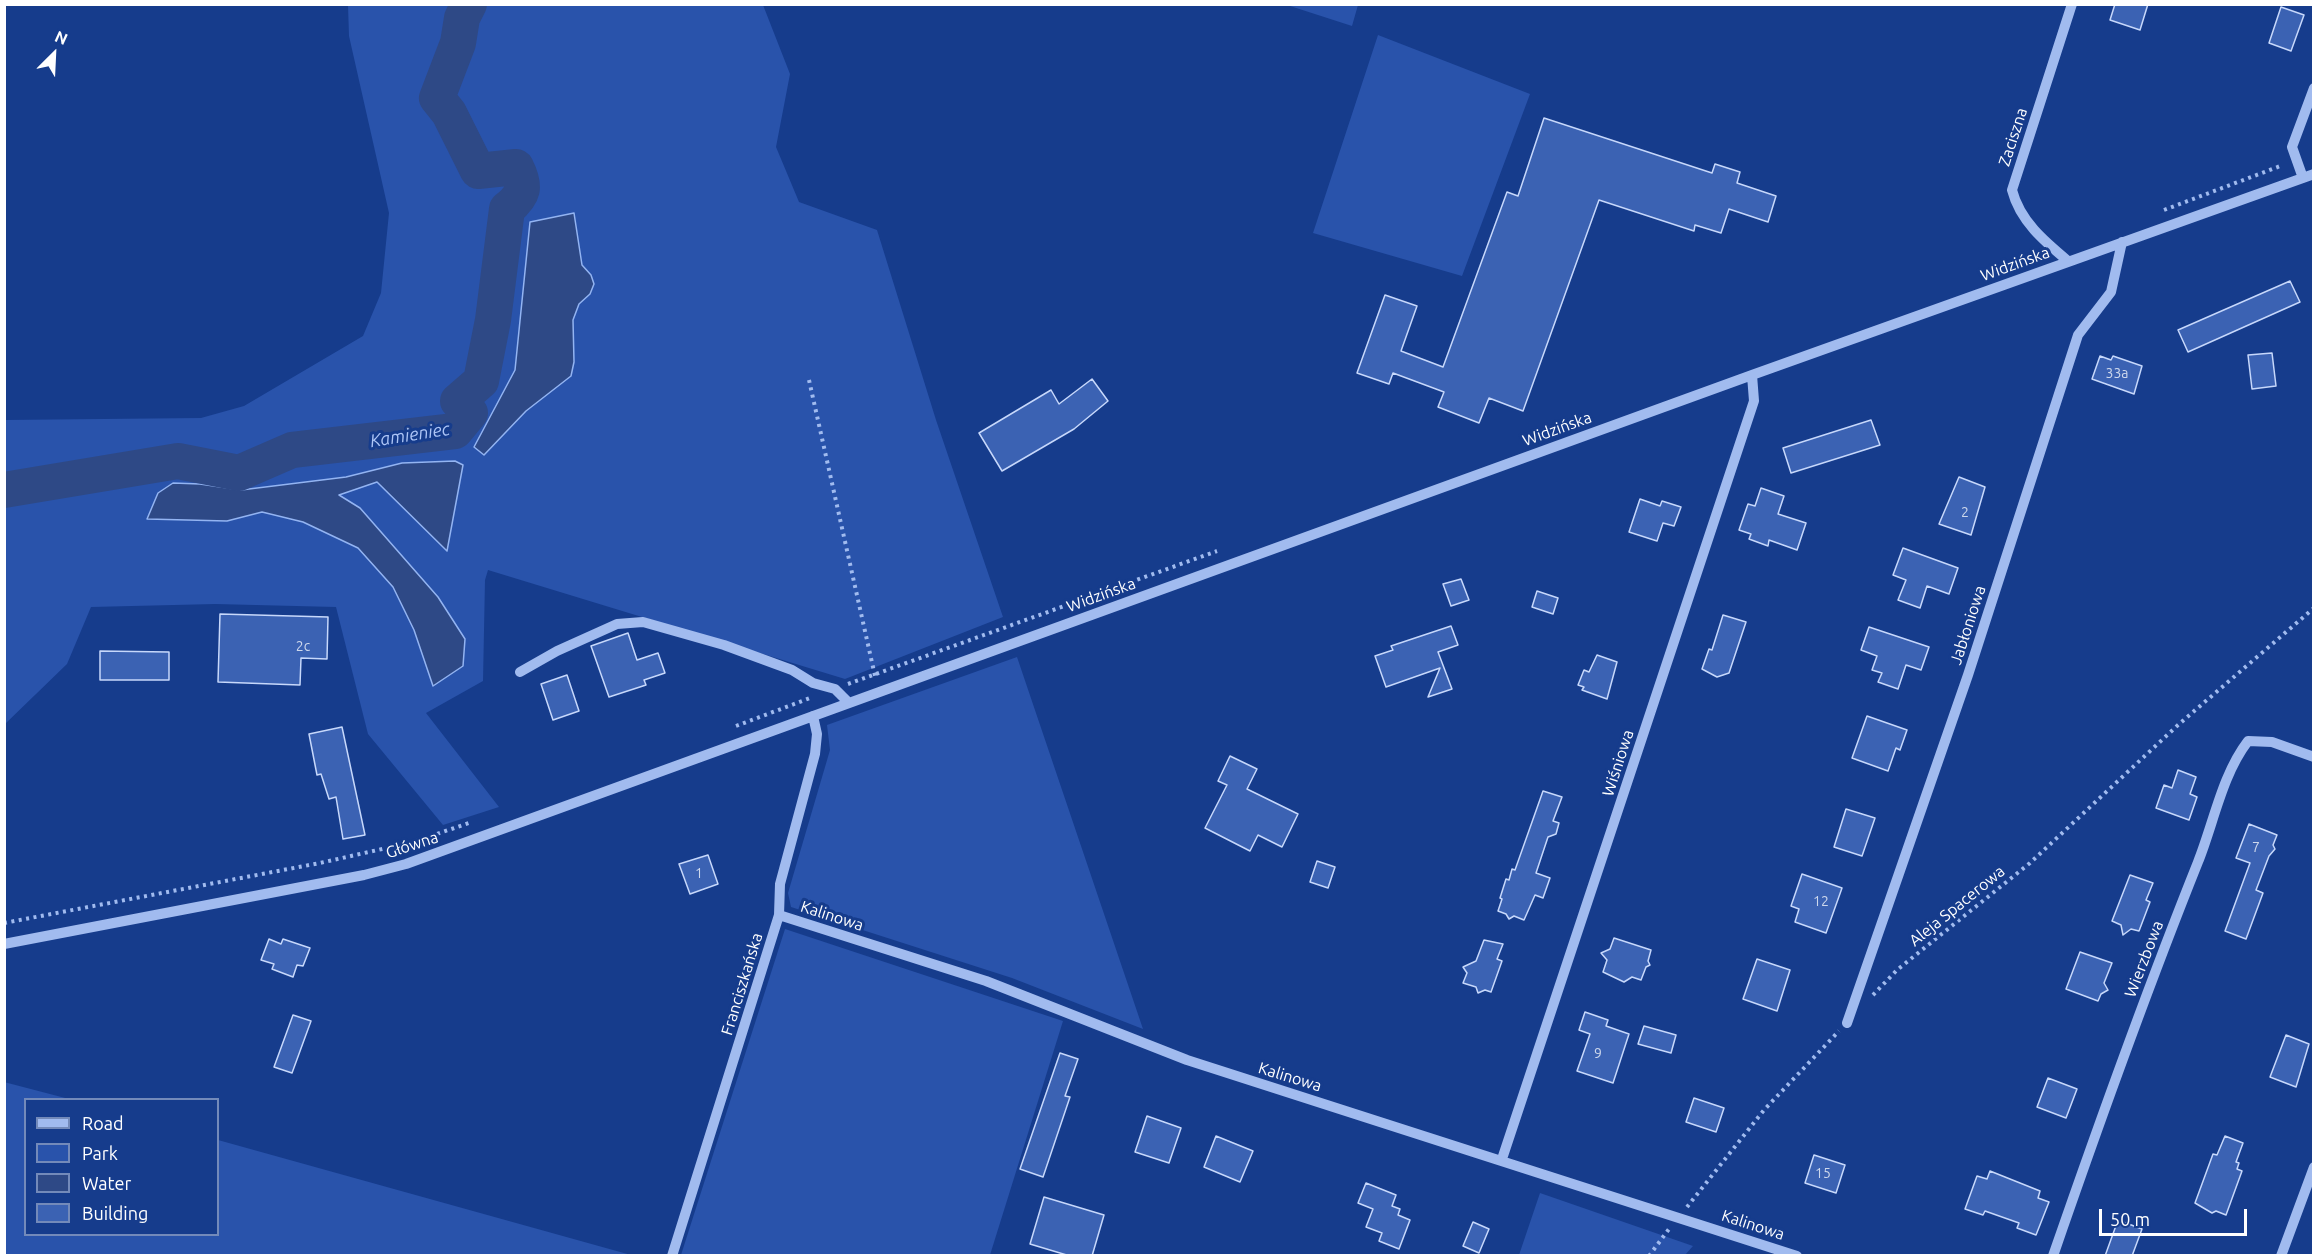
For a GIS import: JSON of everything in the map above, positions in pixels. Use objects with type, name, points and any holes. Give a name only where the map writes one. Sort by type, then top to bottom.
[{"type":"street","name":"Zaciszna","points":[[2068,261],[2024,219],[2016,205],[2012,190],[2072,4]]},
{"type":"street","points":[[2308,176],[2296,160],[2292,147],[2313,88]]},
{"type":"street","name":"Widzińska","points":[[813,716],[2308,176]]},
{"type":"street","name":"Jabłoniowa","points":[[1847,1023],[1968,675],[2078,335],[2111,292],[2122,242]]},
{"type":"street","name":"Wiśniowa","points":[[1502,1159],[1754,401],[1752,375]]},
{"type":"street","points":[[520,672],[557,651],[616,624],[643,622],[724,645],[792,670],[813,683],[835,689],[849,703]]},
{"type":"street","name":"Franciszkańska","points":[[672,1256],[779,915],[780,884],[815,754],[818,734],[813,716]]},
{"type":"street","name":"Główna","points":[[4,944],[364,875],[406,864],[813,716]]},
{"type":"street","name":"Wierzbowa","points":[[2053,1256],[2155,970],[2205,843],[2235,758],[2248,741],[2272,742],[2313,757]]},
{"type":"street","name":"Kalinowa","points":[[779,915],[986,981],[1187,1060],[1502,1159],[1797,1256]]},
{"type":"street","points":[[2281,1256],[2313,1167]]},
{"type":"path","points":[[2153,213],[2296,160]]},
{"type":"path","points":[[809,380],[879,691]]},
{"type":"path","points":[[734,727],[874,674],[1225,548]]},
{"type":"path","name":"Aleja Spacerowa","points":[[1868,1000],[1897,970],[2030,863],[2178,725],[2313,608]]},
{"type":"path","points":[[4,923],[320,863],[413,842],[478,820]]},
{"type":"path","points":[[1649,1256],[1764,1110],[1847,1023]]},
{"type":"green space","points":[[1358,4],[1352,26],[1287,5]]},
{"type":"green space","points":[[348,5],[763,5],[790,74],[776,147],[799,202],[877,230],[936,420],[1003,617],[845,679],[488,570],[485,580],[483,681],[426,713],[499,807],[443,825],[368,734],[336,607],[215,604],[91,607],[67,664],[5,724],[5,420],[201,418],[244,406],[363,336],[381,293],[389,213],[349,36]]},
{"type":"green space","points":[[1378,35],[1530,94],[1462,276],[1313,233]]},
{"type":"green space","points":[[1017,657],[1143,1029],[1012,978],[791,907],[788,893],[830,750],[827,725]]},
{"type":"green space","points":[[785,929],[1063,1021],[990,1255],[681,1255]]},
{"type":"green space","points":[[4,1082],[65,1098],[24,1098],[24,1236],[219,1236],[219,1140],[631,1255],[5,1255]]},
{"type":"green space","points":[[1540,1193],[1693,1246],[1685,1255],[1519,1255]]},
{"type":"water","points":[[574,213],[582,265],[591,275],[594,284],[590,294],[579,304],[573,320],[574,362],[571,376],[526,411],[484,455],[474,447],[515,370],[530,222]]},
{"type":"water","points":[[455,461],[463,465],[447,551],[377,482],[339,495],[360,508],[438,597],[465,639],[463,666],[433,686],[414,630],[393,587],[358,548],[303,522],[262,512],[227,521],[147,519],[158,493],[173,483],[241,490],[346,477],[402,463]]},
{"type":"building","points":[[2115,4],[2148,4],[2140,30],[2110,20]]},
{"type":"building","points":[[2281,7],[2304,15],[2291,51],[2269,43]]},
{"type":"building","points":[[1544,118],[1712,173],[1715,164],[1740,172],[1737,183],[1776,196],[1768,222],[1729,209],[1721,233],[1695,225],[1694,231],[1599,200],[1523,411],[1489,398],[1479,423],[1438,407],[1444,392],[1393,373],[1389,384],[1357,373],[1385,295],[1417,306],[1401,351],[1443,367],[1507,192],[1518,196]]},
{"type":"building","points":[[2290,281],[2300,302],[2188,352],[2178,330]]},
{"type":"building","points":[[2272,353],[2276,386],[2252,389],[2248,355]]},
{"type":"building","points":[[2100,356],[2111,360],[2113,356],[2142,366],[2134,394],[2092,379]]},
{"type":"building","points":[[1092,379],[1108,401],[1074,429],[1002,471],[979,433],[1051,390],[1059,404]]},
{"type":"building","points":[[1871,420],[1880,445],[1791,473],[1783,448]]},
{"type":"building","points":[[1959,477],[1985,487],[1971,535],[1939,524]]},
{"type":"building","points":[[1761,488],[1784,496],[1778,514],[1806,523],[1797,550],[1769,540],[1768,546],[1749,539],[1751,534],[1739,530],[1748,504],[1755,506]]},
{"type":"building","points":[[1640,499],[1660,506],[1662,501],[1681,507],[1674,526],[1663,523],[1657,541],[1629,532]]},
{"type":"building","points":[[1903,548],[1958,568],[1949,594],[1927,586],[1920,608],[1898,600],[1906,580],[1893,575]]},
{"type":"building","points":[[1461,579],[1469,600],[1451,606],[1443,584]]},
{"type":"building","points":[[1537,591],[1558,598],[1553,614],[1532,607]]},
{"type":"building","points":[[220,614],[328,617],[327,659],[301,658],[300,685],[218,682]]},
{"type":"building","points":[[1723,615],[1746,622],[1729,673],[1717,677],[1702,669],[1709,649],[1712,650]]},
{"type":"building","points":[[1451,626],[1458,645],[1438,652],[1452,689],[1428,697],[1440,668],[1386,687],[1375,656],[1393,650],[1391,646]]},
{"type":"building","points":[[1869,627],[1929,647],[1921,670],[1906,665],[1898,689],[1878,682],[1882,673],[1872,670],[1877,656],[1861,650]]},
{"type":"building","points":[[628,633],[637,660],[658,653],[665,673],[644,680],[646,685],[609,697],[591,646]]},
{"type":"building","points":[[100,651],[169,652],[169,680],[100,680]]},
{"type":"building","points":[[1597,655],[1617,662],[1607,699],[1582,690],[1584,687],[1578,685],[1584,670],[1589,672]]},
{"type":"building","points":[[567,675],[579,711],[553,720],[541,684]]},
{"type":"building","points":[[1867,716],[1907,730],[1900,750],[1896,748],[1888,771],[1852,758]]},
{"type":"building","points":[[342,727],[365,835],[343,839],[336,797],[329,799],[321,774],[317,775],[309,734]]},
{"type":"building","points":[[1230,756],[1257,769],[1247,789],[1298,814],[1282,847],[1258,835],[1250,851],[1205,828],[1227,785],[1218,781]]},
{"type":"building","points":[[2178,770],[2196,777],[2190,794],[2197,797],[2189,820],[2156,808],[2164,785],[2172,788]]},
{"type":"building","points":[[1543,791],[1562,797],[1553,821],[1559,823],[1556,834],[1548,837],[1536,873],[1550,878],[1543,898],[1535,895],[1524,920],[1514,916],[1509,919],[1506,914],[1498,911],[1502,899],[1500,898],[1506,879],[1509,880],[1512,869],[1515,870]]},
{"type":"building","points":[[1846,809],[1875,818],[1862,856],[1834,847]]},
{"type":"building","points":[[2249,824],[2277,835],[2273,845],[2275,849],[2269,856],[2256,890],[2263,893],[2246,939],[2225,931],[2250,863],[2236,858]]},
{"type":"building","points":[[708,855],[718,884],[690,894],[679,864]]},
{"type":"building","points":[[1317,861],[1335,867],[1328,888],[1310,882]]},
{"type":"building","points":[[1802,874],[1842,888],[1826,933],[1795,922],[1799,909],[1791,906]]},
{"type":"building","points":[[2130,875],[2153,883],[2146,900],[2150,902],[2139,931],[2131,929],[2123,935],[2121,925],[2112,921]]},
{"type":"building","points":[[1614,938],[1651,950],[1648,961],[1650,965],[1646,967],[1641,980],[1632,977],[1624,982],[1603,972],[1607,960],[1601,953],[1610,949]]},
{"type":"building","points":[[269,939],[281,944],[283,939],[310,948],[303,966],[297,965],[293,977],[272,969],[274,964],[261,960]]},
{"type":"building","points":[[1484,940],[1503,944],[1497,959],[1502,961],[1491,992],[1485,990],[1478,993],[1476,987],[1463,983],[1467,973],[1463,967],[1476,961]]},
{"type":"building","points":[[2080,952],[2112,963],[2104,983],[2108,990],[2101,994],[2098,1001],[2066,989]]},
{"type":"building","points":[[1757,959],[1790,970],[1777,1011],[1743,999]]},
{"type":"building","points":[[1585,1012],[1608,1020],[1606,1026],[1629,1034],[1613,1083],[1577,1071],[1590,1034],[1579,1030]]},
{"type":"building","points":[[293,1015],[311,1021],[292,1073],[274,1067]]},
{"type":"building","points":[[1644,1026],[1676,1035],[1671,1053],[1638,1044]]},
{"type":"building","points":[[2286,1035],[2309,1044],[2296,1087],[2270,1077]]},
{"type":"building","points":[[1060,1053],[1078,1059],[1065,1096],[1070,1097],[1043,1177],[1020,1169]]},
{"type":"building","points":[[2048,1078],[2077,1089],[2066,1118],[2037,1107]]},
{"type":"building","points":[[1694,1098],[1724,1108],[1716,1132],[1686,1122]]},
{"type":"building","points":[[1147,1116],[1181,1128],[1169,1163],[1135,1152]]},
{"type":"building","points":[[1216,1136],[1253,1151],[1240,1182],[1204,1167]]},
{"type":"building","points":[[2225,1136],[2243,1143],[2236,1162],[2239,1163],[2237,1169],[2242,1171],[2226,1215],[2216,1211],[2212,1213],[2195,1203],[2213,1154],[2217,1155]]},
{"type":"building","points":[[1814,1155],[1845,1165],[1836,1193],[1805,1183]]},
{"type":"building","points":[[1990,1171],[2040,1191],[2038,1198],[2049,1202],[2036,1235],[2017,1228],[2019,1223],[1985,1211],[1983,1215],[1965,1209],[1977,1176],[1987,1179]]},
{"type":"building","points":[[1366,1183],[1396,1195],[1392,1206],[1400,1209],[1398,1215],[1410,1220],[1399,1249],[1379,1241],[1382,1233],[1366,1227],[1373,1209],[1358,1203]]},
{"type":"building","points":[[1044,1197],[1104,1215],[1092,1256],[1070,1256],[1030,1244]]},
{"type":"building","points":[[2118,1220],[2142,1229],[2132,1256],[2105,1256]]},
{"type":"building","points":[[1473,1222],[1489,1229],[1479,1253],[1463,1246]]},
{"type":"waterway","name":"Kamieniec","points":[[4,490],[178,461],[239,473],[292,450],[455,431],[470,413],[458,401],[481,381],[493,320],[507,209],[522,190],[516,167],[478,171],[449,113],[437,98],[458,43],[462,18],[469,4]]}]
